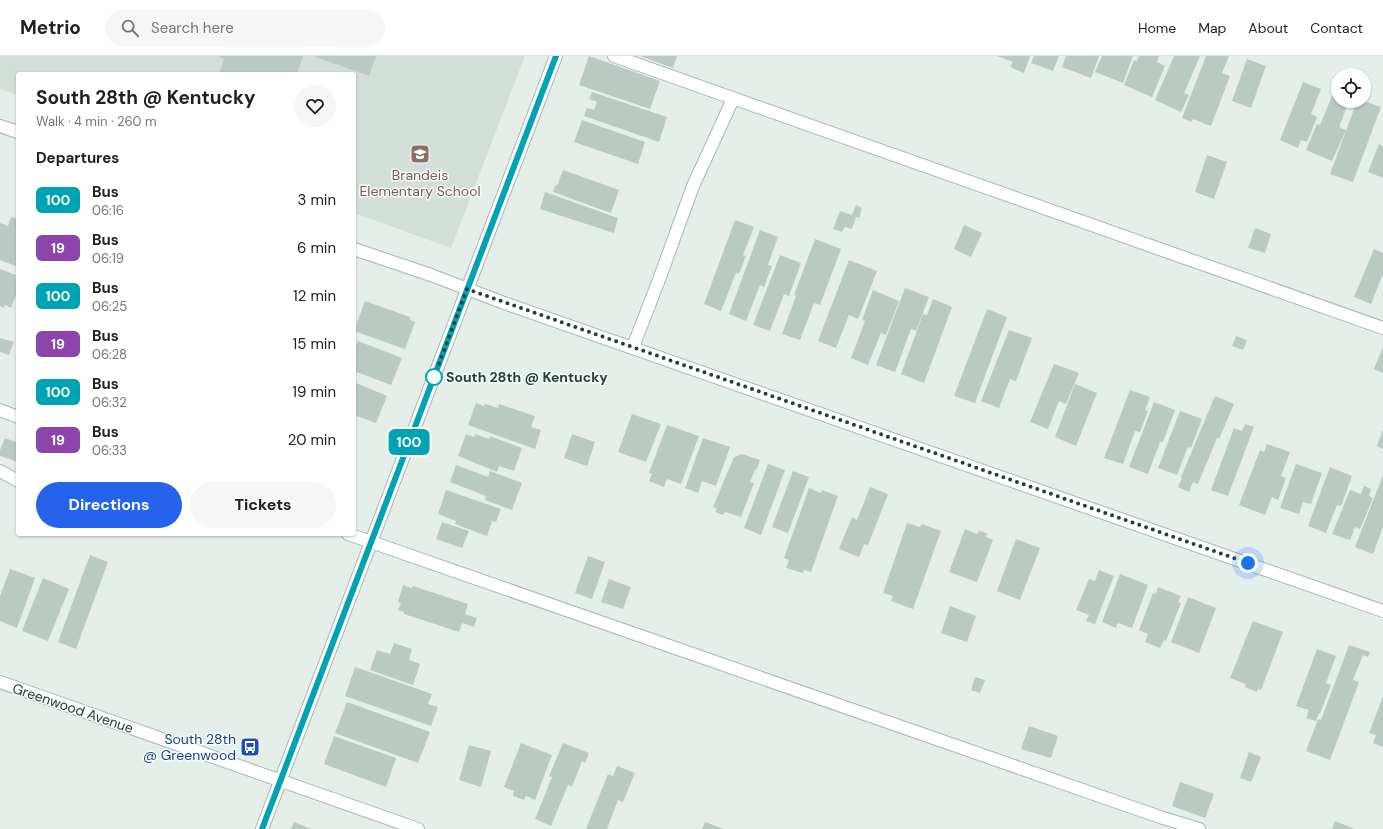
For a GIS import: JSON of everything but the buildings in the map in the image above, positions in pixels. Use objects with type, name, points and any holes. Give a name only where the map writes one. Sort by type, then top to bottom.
[{"type":"street","points":[[262,829],[556,56]]},
{"type":"street","points":[[614,56],[1383,328]]},
{"type":"street","points":[[633,347],[693,186],[733,99]]},
{"type":"street","points":[[0,126],[16,131]]},
{"type":"street","points":[[356,251],[431,275],[467,289],[1383,611]]},
{"type":"street","points":[[0,410],[16,416]]},
{"type":"street","points":[[0,471],[16,479]]},
{"type":"street","points":[[354,536],[1148,813],[1199,829]]},
{"type":"street","name":"Greenwood Avenue","points":[[0,682],[418,829]]},
{"type":"shaded area","name":"Brandeis Elementary School","points":[[0,56],[525,56],[451,248],[356,214],[356,72],[16,72],[16,94],[0,89]]},
{"type":"bus line","name":"100","points":[[262,829],[556,56]]},
{"type":"place","name":"Brandeis Elementary School","points":[[420,154]]},
{"type":"place","name":"South 28th @ Kentucky","points":[[434,377]]},
{"type":"place","name":"South 28th @ Greenwood","points":[[250,747]]},
{"type":"route","points":[[434,377],[467,289],[1248,563]]}]
